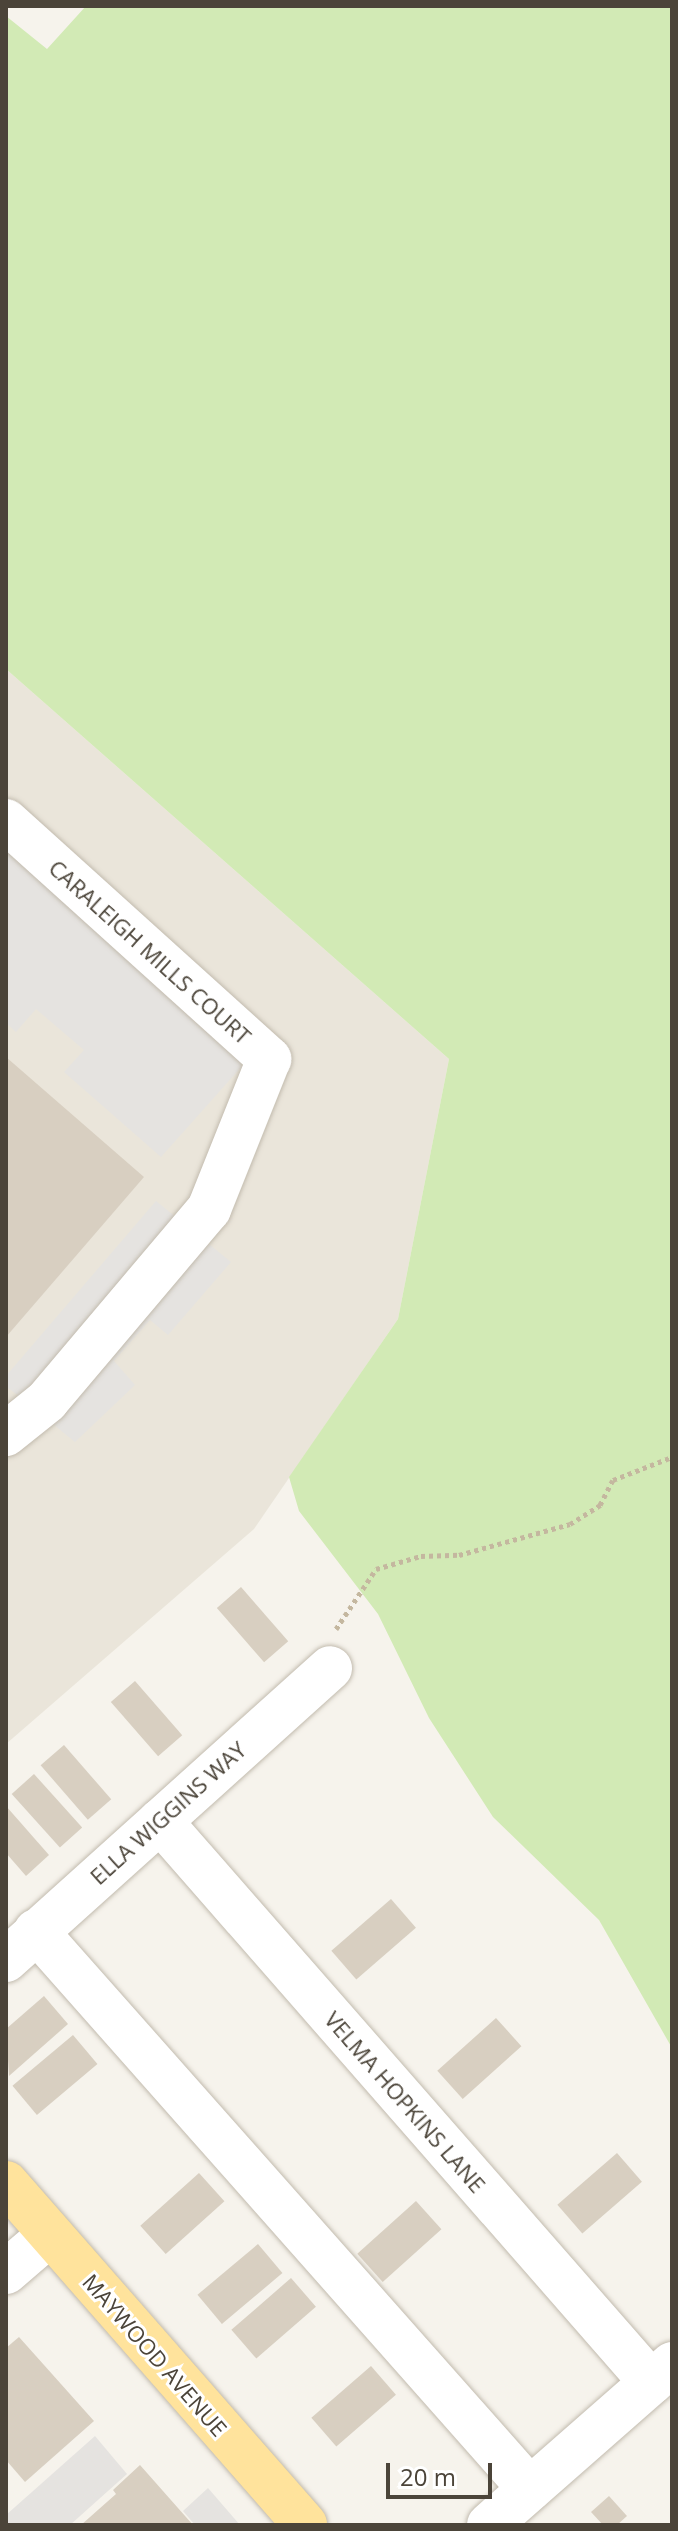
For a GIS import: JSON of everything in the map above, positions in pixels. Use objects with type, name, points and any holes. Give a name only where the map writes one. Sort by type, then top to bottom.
[{"type":"main road","name":"MAYWOOD AVENUE","points":[[6,2183],[305,2525]]},
{"type":"street","name":"CARALEIGH MILLS COURT","points":[[6,821],[269,1059],[209,1209],[47,1401],[6,1434]]},
{"type":"street","name":"ELLA WIGGINS WAY","points":[[21,1946],[160,1821],[330,1654]]},
{"type":"street","name":"VELMA HOPKINS LANE","points":[[160,1821],[662,2373]]},
{"type":"street","points":[[21,1946],[530,2489]]},
{"type":"street","points":[[6,2272],[49,2235]]},
{"type":"street","points":[[489,2525],[662,2373]]},
{"type":"path","points":[[330,1654],[376,1569],[421,1556],[459,1555],[570,1524],[600,1505],[613,1480],[672,1457]]},
{"type":"shaded area","points":[[6,669],[449,1059],[398,1319],[254,1529],[6,1744]]},
{"type":"shaded area","points":[[6,802],[269,1036],[161,1157],[64,1072],[84,1050],[36,1009],[16,1032],[6,1023]]},
{"type":"shaded area","points":[[156,1201],[231,1262],[168,1335],[150,1320],[114,1361],[135,1385],[75,1442],[6,1386],[6,1376]]},
{"type":"shaded area","points":[[95,2436],[127,2474],[70,2525],[6,2525],[6,2515]]},
{"type":"shaded area","points":[[208,2488],[240,2525],[195,2525],[183,2511]]},
{"type":"green space","points":[[86,6],[672,6],[672,2048],[599,1920],[493,1817],[429,1718],[378,1614],[299,1511],[289,1477],[398,1319],[449,1059],[6,669],[6,16],[47,49]]},
{"type":"building","points":[[6,1057],[144,1177],[6,1337]]},
{"type":"building","points":[[241,1587],[288,1641],[264,1662],[217,1608]]},
{"type":"building","points":[[135,1681],[182,1735],[158,1756],[111,1702]]},
{"type":"building","points":[[64,1745],[111,1799],[88,1820],[41,1765]]},
{"type":"building","points":[[34,1774],[82,1828],[60,1848],[12,1794]]},
{"type":"building","points":[[6,1806],[49,1855],[26,1876],[6,1853]]},
{"type":"building","points":[[391,1899],[416,1928],[356,1980],[331,1951]]},
{"type":"building","points":[[44,1996],[68,2024],[9,2076],[6,2029]]},
{"type":"building","points":[[496,2018],[521,2046],[463,2099],[437,2071]]},
{"type":"building","points":[[73,2035],[97,2064],[37,2115],[12,2086]]},
{"type":"building","points":[[617,2153],[642,2182],[582,2234],[557,2205]]},
{"type":"building","points":[[199,2173],[224,2201],[166,2254],[140,2226]]},
{"type":"building","points":[[416,2201],[441,2229],[383,2282],[357,2254]]},
{"type":"building","points":[[258,2244],[282,2273],[222,2324],[197,2295]]},
{"type":"building","points":[[291,2278],[316,2307],[256,2359],[231,2330]]},
{"type":"building","points":[[19,2337],[94,2421],[25,2482],[6,2460],[6,2348]]},
{"type":"building","points":[[371,2366],[396,2395],[336,2447],[311,2418]]},
{"type":"building","points":[[140,2465],[193,2525],[81,2525],[116,2494],[113,2490]]},
{"type":"building","points":[[609,2496],[627,2516],[617,2525],[603,2525],[591,2512]]}]
